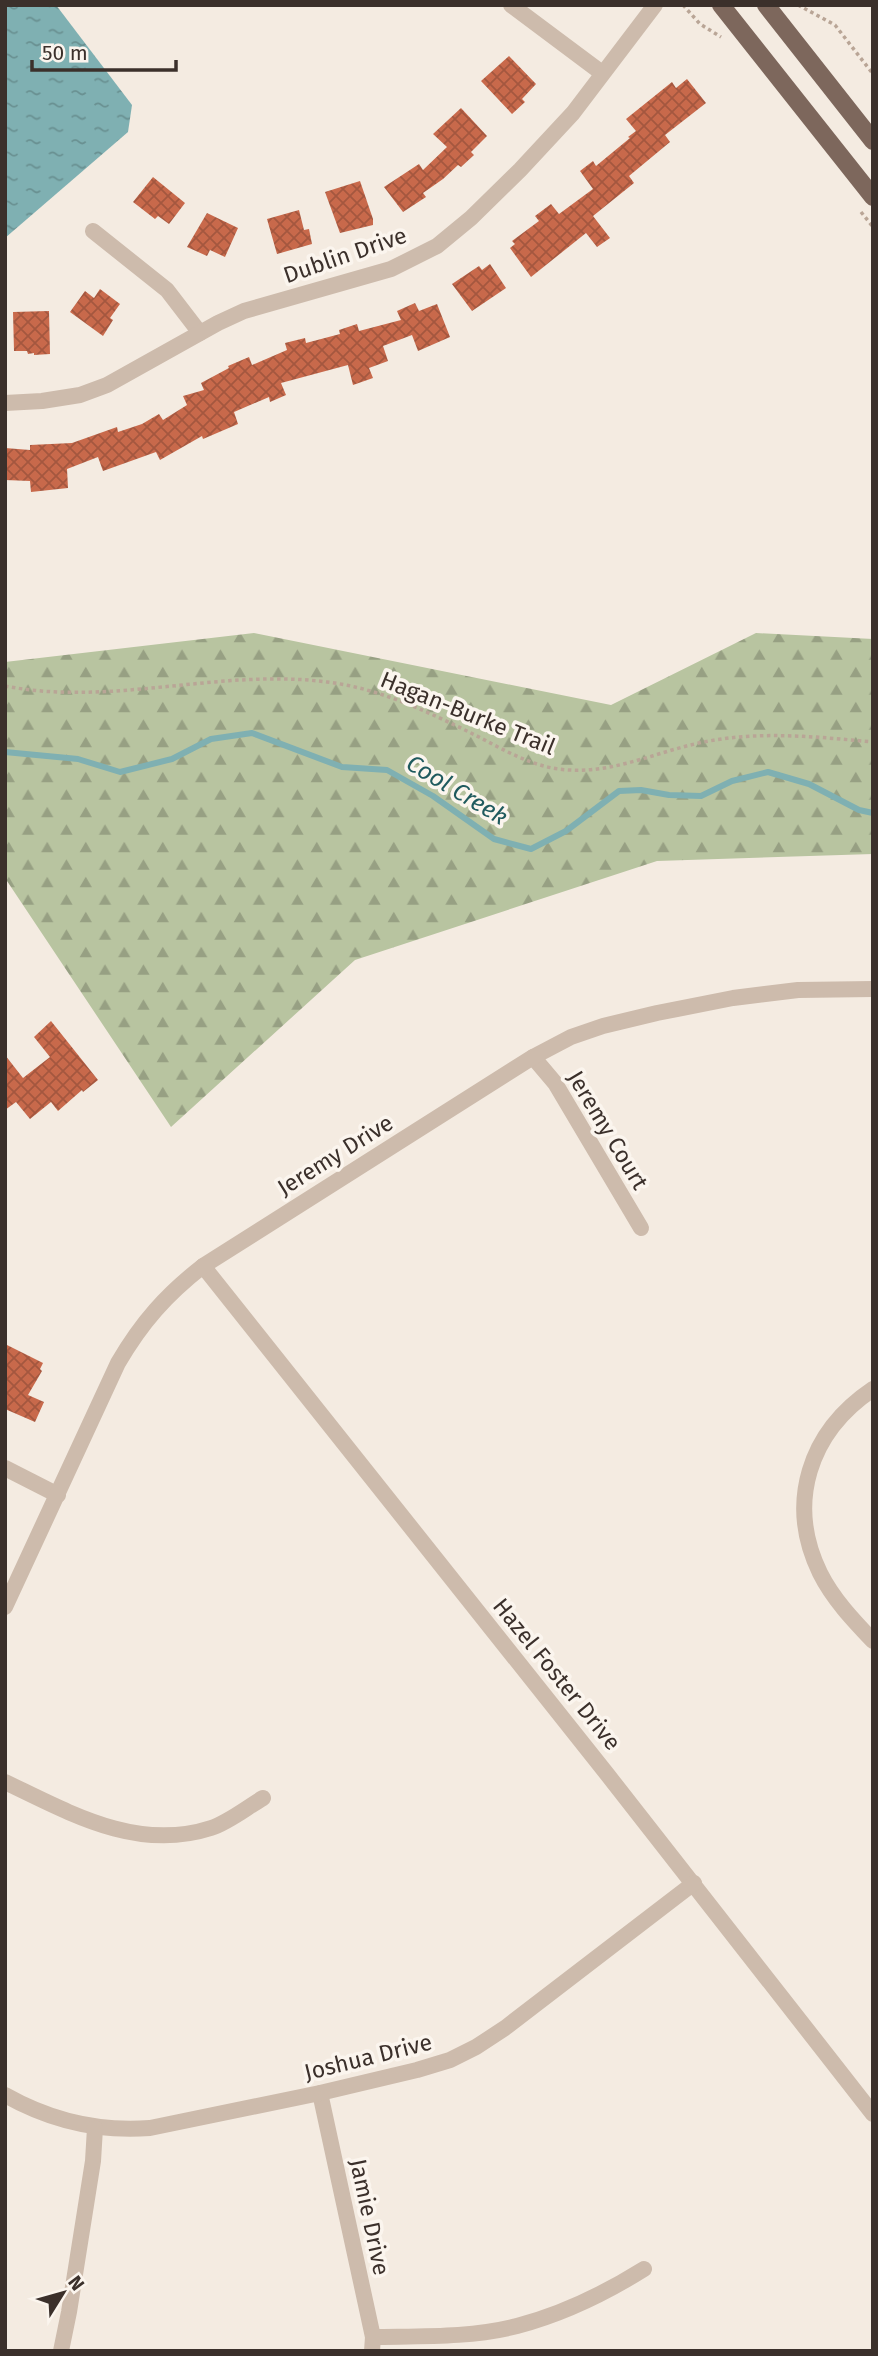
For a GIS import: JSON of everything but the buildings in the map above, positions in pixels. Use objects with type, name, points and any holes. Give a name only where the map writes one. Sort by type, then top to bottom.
[{"type":"main road","points":[[721,5],[873,197]]},
{"type":"main road","points":[[766,5],[873,141]]},
{"type":"street","points":[[511,5],[602,73]]},
{"type":"street","name":"Dublin Drive","points":[[5,403],[80,396],[107,385],[200,333],[244,312],[391,269],[437,246],[471,218],[573,113],[655,5]]},
{"type":"street","points":[[93,231],[167,290],[200,333]]},
{"type":"street","name":"Jeremy Drive","points":[[5,1607],[118,1363],[157,1306],[203,1266],[533,1057],[571,1037],[657,1013],[733,998],[798,990],[873,989]]},
{"type":"street","name":"Jeremy Court","points":[[533,1057],[555,1083],[641,1228]]},
{"type":"street","name":"Hazel Foster Drive","points":[[203,1266],[694,1883],[873,2114]]},
{"type":"street","points":[[873,1389],[838,1419],[811,1462],[805,1488],[804,1519],[810,1547],[821,1574],[841,1606],[873,1641]]},
{"type":"street","points":[[5,1468],[58,1495]]},
{"type":"street","points":[[5,1782],[112,1830],[163,1836],[213,1827],[263,1798]]},
{"type":"street","name":"Joshua Drive","points":[[5,2095],[26,2107],[60,2120],[95,2128],[150,2129],[320,2093],[450,2060],[477,2048],[527,2012],[694,1883]]},
{"type":"street","name":"Jamie Drive","points":[[320,2093],[372,2344]]},
{"type":"street","points":[[61,2351],[92,2173],[95,2128]]},
{"type":"street","points":[[372,2344],[516,2327],[602,2295],[644,2269]]},
{"type":"path","points":[[798,5],[835,25],[873,74]]},
{"type":"path","name":"Hagan-Burke Trail","points":[[5,686],[80,694],[260,678],[330,682],[365,690],[415,707],[529,762],[550,769],[571,771],[617,765],[708,741],[748,736],[816,736],[873,742]]},
{"type":"green space","points":[[254,633],[611,705],[756,633],[873,639],[873,854],[657,861],[355,960],[171,1127],[5,878],[5,662]]},
{"type":"water","points":[[5,5],[56,5],[132,105],[128,132],[5,238]]},
{"type":"waterway","name":"Cool Creek","points":[[5,752],[78,759],[120,772],[172,759],[211,739],[252,733],[342,767],[387,770],[433,796],[494,839],[531,849],[566,831],[619,791],[641,790],[669,795],[701,796],[732,781],[768,772],[809,784],[859,810],[873,813]]}]
